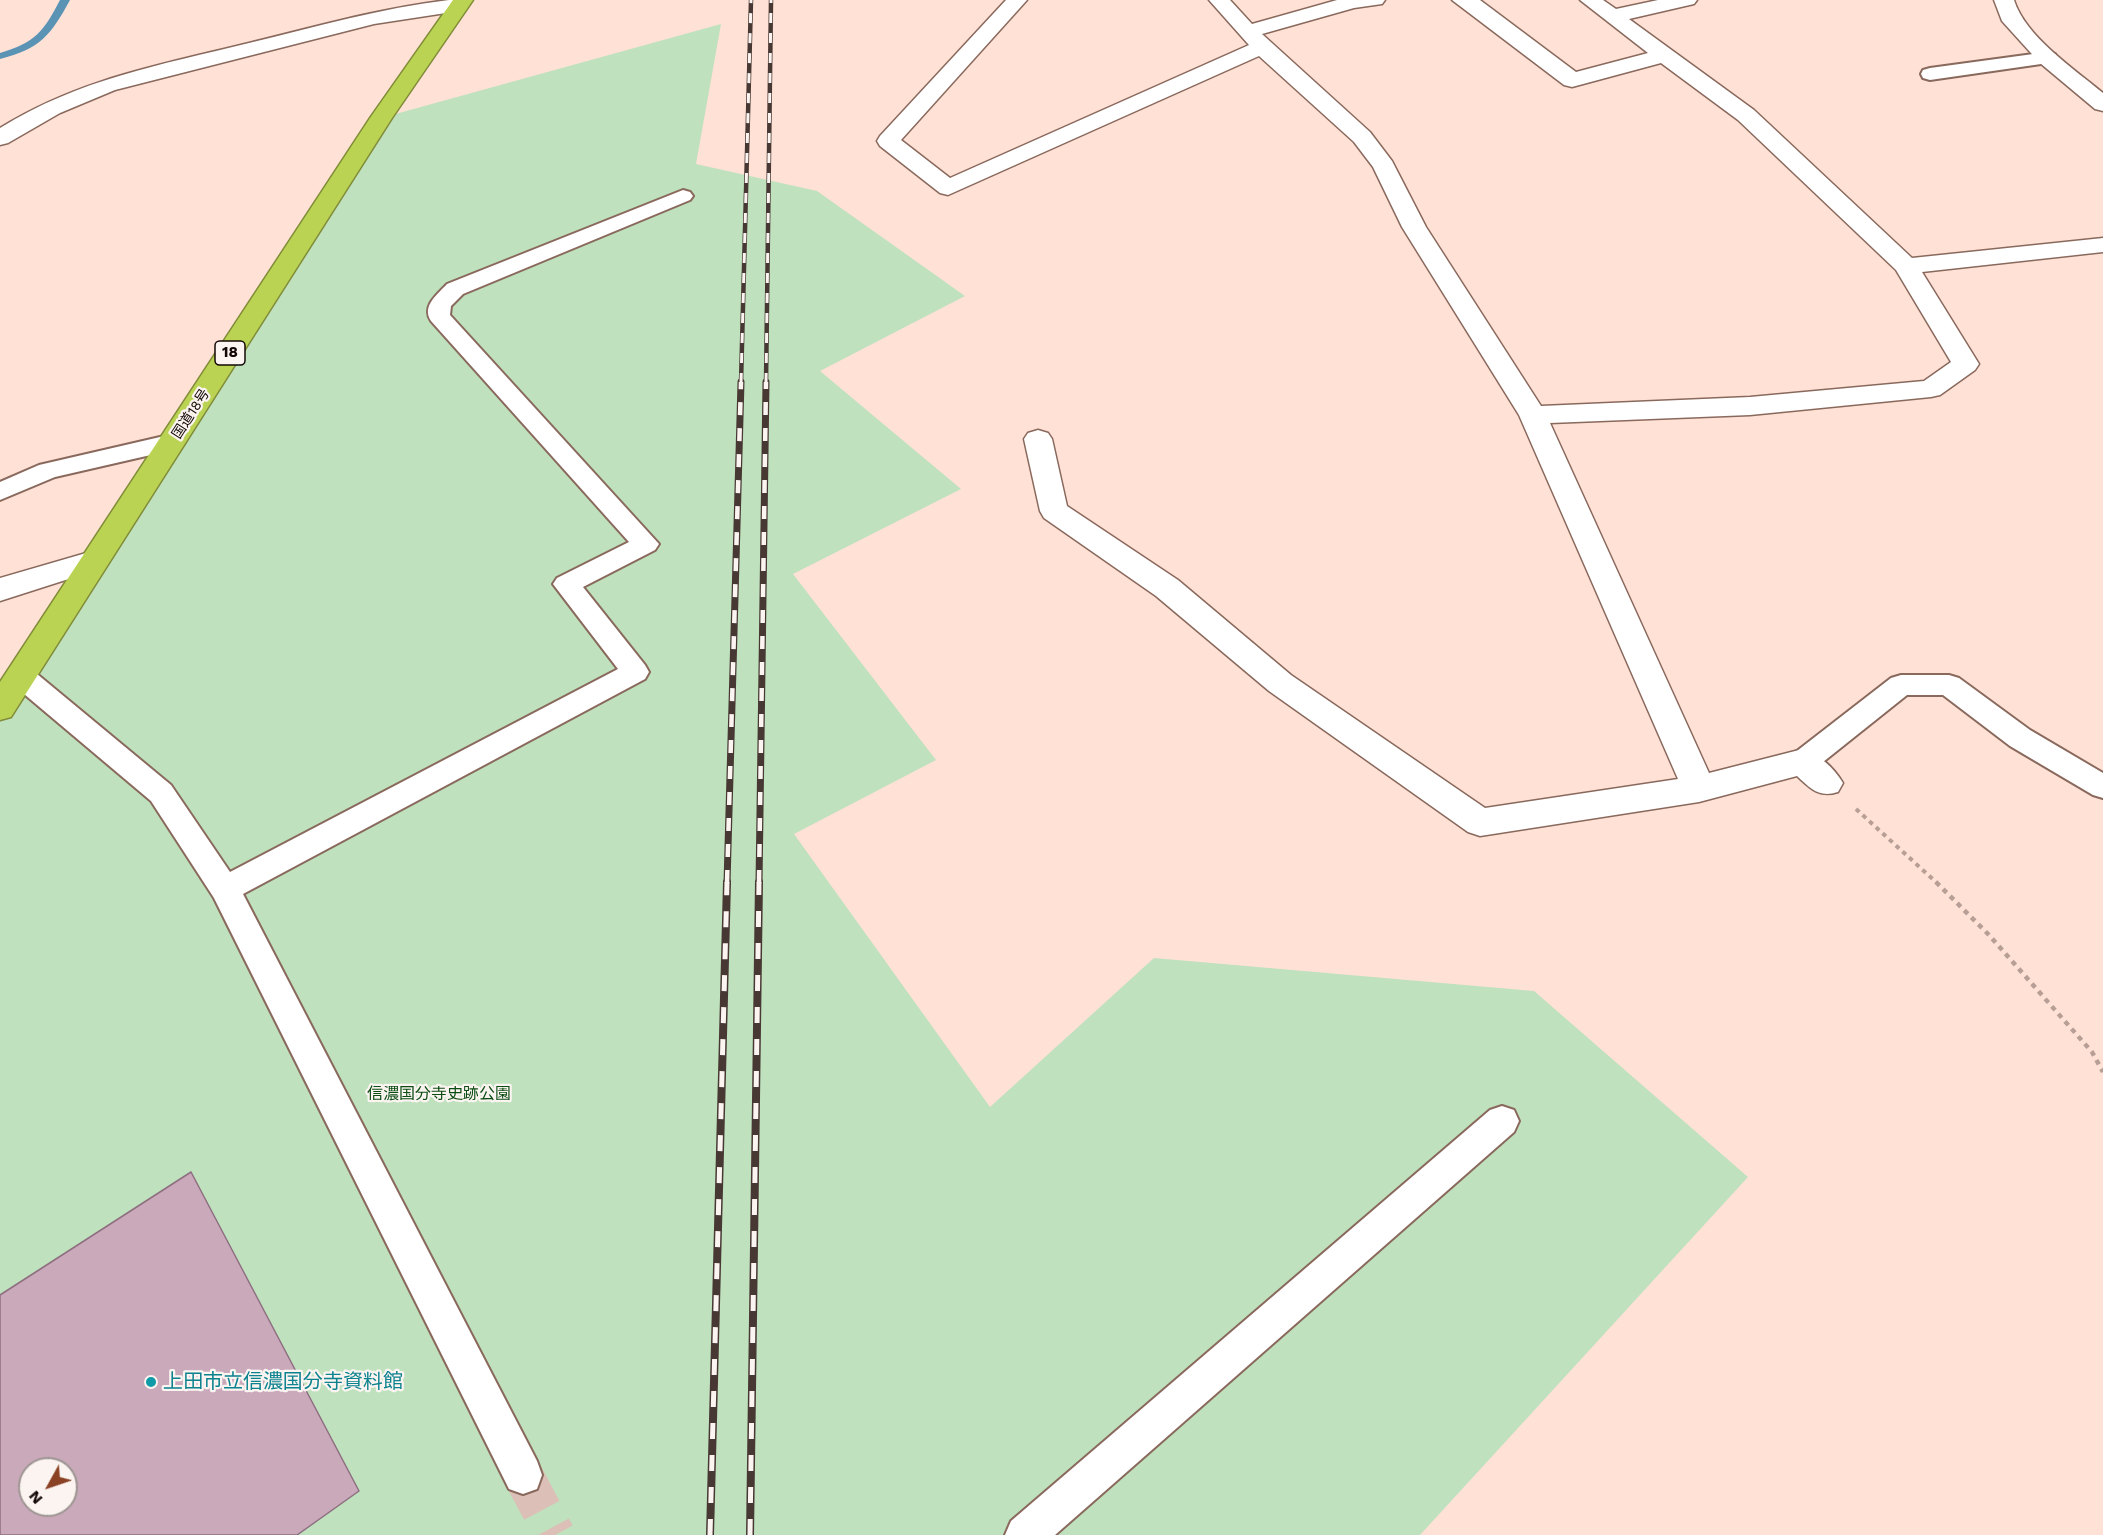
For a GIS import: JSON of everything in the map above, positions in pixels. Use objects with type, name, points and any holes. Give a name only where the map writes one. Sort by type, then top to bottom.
[{"type":"highway","name":"国道18号","points":[[0,708],[381,118],[461,3]]},
{"type":"street","points":[[1017,0],[888,141],[948,188],[1254,39],[1353,2],[1375,0]]},
{"type":"street","points":[[1219,0],[1254,39],[1362,137],[1384,166],[1414,227],[1533,415],[1699,789]]},
{"type":"street","points":[[1462,0],[1468,1],[1572,80],[1665,55]]},
{"type":"street","points":[[1533,415],[1750,406],[1931,389],[1966,364],[1906,266],[1746,116],[1590,0]]},
{"type":"street","points":[[1612,16],[1687,0]]},
{"type":"street","points":[[2004,0],[2009,17],[2048,58],[2103,104]]},
{"type":"street","points":[[0,138],[35,115],[78,95],[107,86],[374,18],[461,3]]},
{"type":"street","points":[[1906,266],[2103,245]]},
{"type":"street","points":[[1038,439],[1054,511],[1167,588],[1280,683],[1480,822],[1814,773]]},
{"type":"street","points":[[0,591],[14,584],[93,561]]},
{"type":"lane","points":[[1930,74],[2048,58]]},
{"type":"lane","points":[[225,889],[635,672],[566,584],[646,544],[439,316],[440,304],[455,289],[682,196]]},
{"type":"lane","points":[[0,492],[48,471],[173,442]]},
{"type":"lane","points":[[21,676],[161,793],[225,889],[523,1475]]},
{"type":"lane","points":[[1814,773],[1901,685],[1949,685],[2020,738],[2103,787]]},
{"type":"lane","points":[[1025,1535],[1502,1121]]},
{"type":"path","points":[[1814,773],[1914,861],[1988,934],[2092,1052],[2103,1072]]},
{"type":"green space","name":"信濃国分寺史跡公園","points":[[721,24],[696,164],[817,191],[965,296],[820,371],[961,489],[793,574],[936,760],[794,834],[990,1107],[1154,958],[1534,991],[1748,1177],[1420,1535],[0,1535],[0,701],[381,118]]},
{"type":"building","name":"上田市立信濃国分寺資料館","points":[[191,1172],[359,1491],[297,1535],[0,1535],[0,1295]]},
{"type":"waterway","points":[[0,56],[25,48],[41,38],[65,0]]},
{"type":"tunnel","points":[[523,1475],[555,1535]]},
{"type":"railway","points":[[741,383],[751,0]]},
{"type":"railway","points":[[766,383],[771,0]]},
{"type":"railway","points":[[727,883],[741,382]]},
{"type":"railway","points":[[759,883],[766,382]]},
{"type":"railway","points":[[710,1535],[727,882]]},
{"type":"railway","points":[[750,1535],[759,882]]},
{"type":"place","name":"上田市立信濃国分寺資料館","points":[[151,1382]]}]
